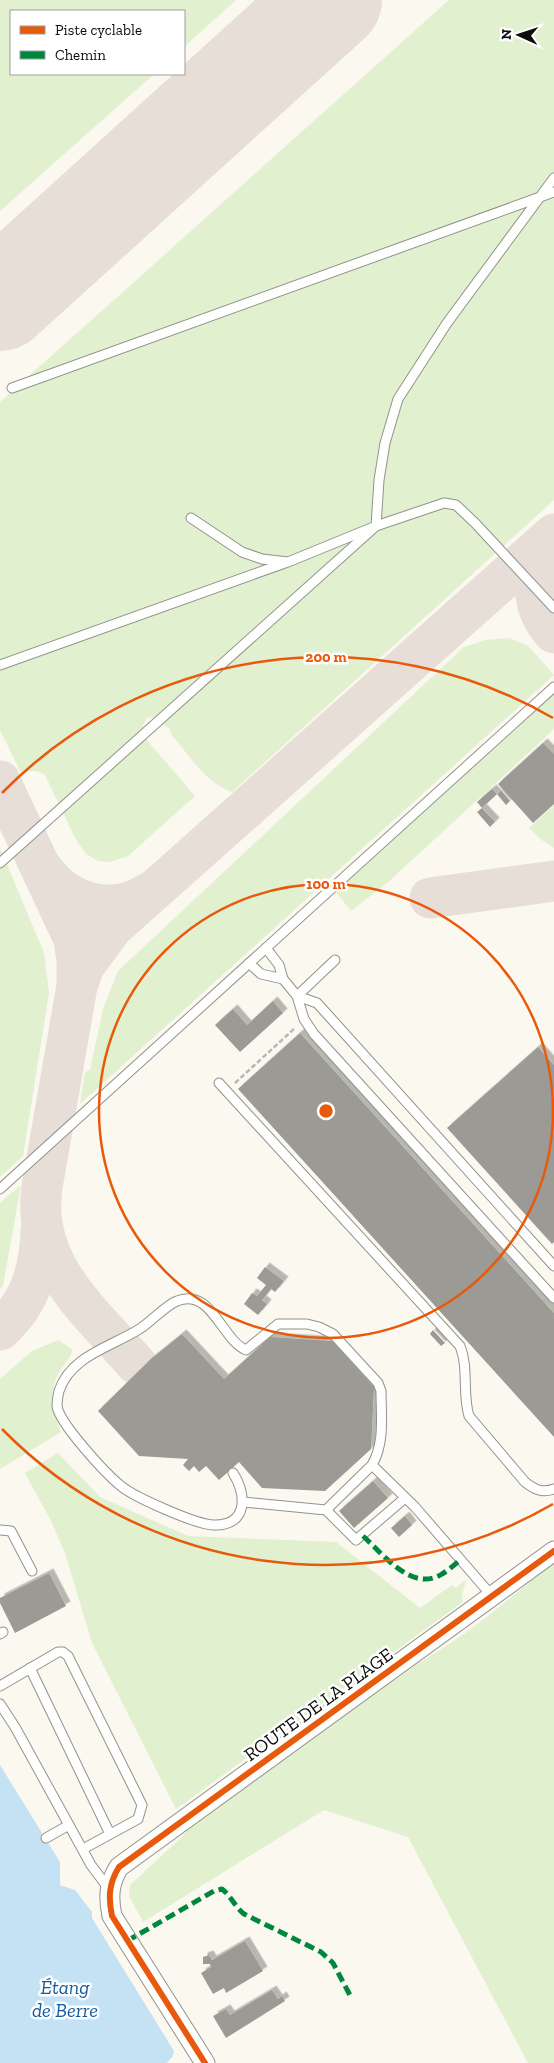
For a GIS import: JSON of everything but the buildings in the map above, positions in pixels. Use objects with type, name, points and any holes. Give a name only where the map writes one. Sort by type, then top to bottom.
[{"type":"street","name":"ROUTE DE LA PLAGE","points":[[109,1889],[113,1877],[119,1868],[554,1551]]},
{"type":"street","points":[[109,1889],[109,1903],[112,1916],[205,2063]]},
{"type":"lane","points":[[0,863],[376,526],[379,480],[385,443],[398,399],[447,323],[554,178]]},
{"type":"lane","points":[[12,388],[554,192]]},
{"type":"lane","points":[[0,665],[288,562],[376,526],[444,504],[456,505],[476,523],[554,608]]},
{"type":"lane","points":[[191,518],[242,552],[262,560],[288,562]]},
{"type":"lane","points":[[0,1188],[554,686]]},
{"type":"lane","points":[[266,948],[279,965],[282,979],[297,996],[304,1019],[314,1034],[554,1298]]},
{"type":"lane","points":[[297,996],[335,960]]},
{"type":"lane","points":[[249,963],[261,974],[282,979]]},
{"type":"lane","points":[[297,996],[317,1003],[554,1266]]},
{"type":"lane","points":[[219,1083],[460,1346],[464,1357],[465,1404],[469,1416],[534,1489],[545,1492],[554,1489]]},
{"type":"lane","points":[[234,1473],[241,1486],[243,1502],[237,1515],[228,1522],[216,1526],[202,1524],[132,1493],[120,1485],[77,1439],[62,1419],[57,1407],[58,1392],[66,1377],[87,1356],[140,1329],[174,1302],[184,1298],[192,1299],[202,1304],[246,1350],[278,1324],[307,1324],[319,1327],[333,1334],[378,1382],[381,1391],[380,1445],[372,1465],[326,1510]]},
{"type":"lane","points":[[372,1465],[405,1498],[492,1596]]},
{"type":"lane","points":[[243,1502],[326,1510],[356,1540],[405,1498]]},
{"type":"lane","points":[[0,1530],[11,1532],[32,1571]]},
{"type":"lane","points":[[0,1686],[58,1652],[63,1652],[68,1656],[142,1805],[138,1819],[83,1849]]},
{"type":"lane","points":[[30,1668],[110,1834]]},
{"type":"lane","points":[[0,1704],[103,1884],[109,1889]]},
{"type":"lane","points":[[46,1838],[69,1825]]},
{"type":"path","points":[[226,1091],[304,1019]]},
{"type":"green space","points":[[0,0],[236,0],[185,46],[185,10],[10,10],[10,75],[153,75],[0,211]]},
{"type":"green space","points":[[449,0],[554,0],[554,500],[232,792],[223,788],[206,775],[171,734],[170,729],[154,717],[147,718],[143,725],[145,738],[195,796],[128,856],[111,862],[98,861],[86,854],[75,838],[45,775],[37,771],[21,773],[0,730],[0,402]]},
{"type":"green space","points":[[509,638],[528,646],[554,675],[80,1104],[85,1072],[90,1070],[103,1009],[118,971],[464,647],[486,640]]},
{"type":"green space","points":[[554,694],[554,729],[387,883],[351,911],[336,892]]},
{"type":"green space","points":[[554,805],[554,848],[540,839],[529,828]]},
{"type":"green space","points":[[0,848],[44,953],[49,993],[23,1156],[0,1177]]},
{"type":"green space","points":[[21,1185],[3,1286],[0,1289],[0,1203]]},
{"type":"green space","points":[[58,1340],[72,1349],[70,1357],[61,1369],[54,1384],[55,1416],[61,1432],[0,1469],[0,1379],[32,1351]]},
{"type":"green space","points":[[58,1453],[100,1497],[188,1536],[336,1542],[420,1608],[452,1585],[455,1588],[467,1579],[462,1593],[463,1602],[176,1809],[92,1643],[65,1553],[51,1521],[25,1473]]},
{"type":"green space","points":[[554,1561],[554,2063],[528,2063],[408,1837],[324,1810],[143,1922],[129,1896],[130,1885],[183,1836],[192,1823],[417,1664],[471,1629]]},
{"type":"water","name":"Étang de Berre","points":[[0,1765],[60,1862],[60,1885],[75,1890],[92,1912],[92,1918],[174,2051],[173,2056],[167,2063],[0,2063]]},
{"type":"taxiway","points":[[137,1365],[83,1306],[68,1285],[55,1263],[46,1240],[41,1215],[42,1187],[77,986],[84,966],[112,928],[554,534]]},
{"type":"taxiway","points":[[550,540],[539,563],[536,575],[536,588],[540,611],[554,633]]},
{"type":"taxiway","points":[[0,781],[74,939],[77,961],[77,986]]},
{"type":"taxiway","points":[[44,871],[54,883],[66,892],[79,899],[93,903],[107,905],[122,904],[150,892]]},
{"type":"taxiway","points":[[430,898],[554,881]]},
{"type":"taxiway","points":[[0,1330],[19,1309],[31,1285],[38,1259],[41,1230]]},
{"type":"runway","points":[[0,300],[331,0]]},
{"type":"marked path","points":[[363,1536],[399,1569],[420,1579],[431,1579],[442,1574],[461,1559]]},
{"type":"marked path","points":[[127,1941],[214,1891],[222,1889],[244,1914],[321,1952],[333,1963],[352,1999]]},
{"type":"cycle path","points":[[205,2063],[112,1916],[110,1890],[119,1867],[554,1551]]}]
